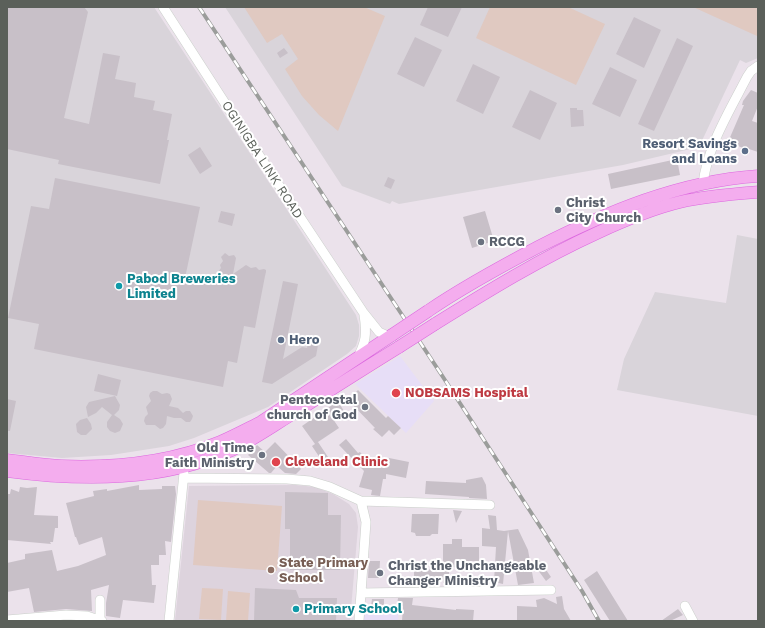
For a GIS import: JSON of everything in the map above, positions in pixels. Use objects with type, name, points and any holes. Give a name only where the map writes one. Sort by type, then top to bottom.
[{"type":"main road","points":[[7,460],[60,466],[90,466],[140,462],[198,450],[240,433],[261,422],[475,281],[591,221],[659,195],[703,184],[758,176]]},
{"type":"main road","points":[[7,471],[85,478],[122,477],[205,460],[233,449],[259,435],[513,275],[564,248],[620,222],[679,202],[710,196],[758,192]]},
{"type":"street","name":"OGINIGBA LINK ROAD","points":[[163,7],[236,121],[363,312],[379,332],[391,336]]},
{"type":"street","points":[[703,184],[706,166],[723,123],[747,77],[751,71],[758,66]]},
{"type":"street","points":[[357,359],[366,338],[366,325],[363,312]]},
{"type":"street","points":[[169,621],[185,465]]},
{"type":"street","points":[[184,478],[287,479],[310,481],[330,487],[361,501],[490,505]]},
{"type":"street","points":[[359,621],[366,522],[361,501]]},
{"type":"street","points":[[362,593],[551,590]]},
{"type":"street","points":[[7,620],[66,615],[87,616],[101,621],[100,600]]},
{"type":"street","points":[[685,606],[693,621]]},
{"type":"shaded area","points":[[7,7],[154,7],[356,315],[359,325],[359,336],[356,346],[347,354],[268,407],[194,438],[169,446],[111,455],[62,458],[7,453]]},
{"type":"shaded area","points":[[225,7],[758,7],[758,58],[746,63],[740,60],[699,147],[623,165],[399,204],[392,201],[390,204],[342,186]]},
{"type":"shaded area","points":[[244,7],[364,7],[385,16],[338,131],[319,115],[302,96],[285,69],[298,59],[282,34],[267,43]]},
{"type":"shaded area","points":[[490,7],[568,7],[605,24],[576,85],[476,38]]},
{"type":"shaded area","points":[[693,7],[758,7],[758,34],[757,36]]},
{"type":"shaded area","points":[[737,235],[758,239],[758,416],[617,390],[624,359],[655,292],[726,303]]},
{"type":"shaded area","name":"NOBSAMS Hospital","points":[[400,356],[434,401],[406,433],[355,384]]},
{"type":"shaded area","points":[[296,485],[315,487],[333,494],[349,504],[356,513],[358,527],[350,621],[175,621],[189,486]]},
{"type":"shaded area","points":[[198,500],[282,506],[277,571],[193,565]]},
{"type":"shaded area","points":[[202,588],[223,589],[221,620],[199,619]]},
{"type":"shaded area","points":[[228,591],[250,593],[248,621],[226,621]]},
{"type":"shaded area","points":[[363,604],[399,605],[398,621],[362,621]]},
{"type":"building","points":[[7,7],[84,7],[88,12],[64,118],[89,124],[103,53],[120,56],[115,79],[136,83],[134,97],[155,101],[153,110],[172,114],[167,140],[169,140],[160,184],[58,164],[59,160],[7,149]]},
{"type":"building","points":[[428,7],[462,7],[448,37],[420,25]]},
{"type":"building","points":[[634,17],[661,30],[644,68],[616,54]]},
{"type":"building","points":[[415,37],[442,50],[424,87],[397,74]]},
{"type":"building","points":[[677,38],[693,46],[654,131],[638,124]]},
{"type":"building","points":[[284,48],[288,53],[280,58],[277,53]]},
{"type":"building","points":[[473,64],[500,77],[483,114],[456,101]]},
{"type":"building","points":[[610,67],[637,80],[620,117],[592,104]]},
{"type":"building","points":[[530,90],[557,103],[540,140],[512,127]]},
{"type":"building","points":[[751,90],[758,93],[758,106],[752,121],[758,123],[758,152],[728,142],[744,105],[742,105],[743,101]]},
{"type":"building","points":[[570,108],[583,110],[584,126],[571,127]]},
{"type":"building","points":[[200,147],[212,166],[200,174],[188,155]]},
{"type":"building","points":[[677,159],[680,175],[611,189],[608,174]]},
{"type":"building","points":[[388,177],[395,180],[391,189],[384,186]]},
{"type":"building","name":"Pabod Breweries Limited","points":[[55,178],[200,207],[185,278],[214,284],[219,275],[218,272],[221,268],[220,265],[223,261],[221,257],[225,253],[229,256],[234,255],[236,258],[233,274],[246,265],[251,268],[256,267],[259,270],[266,270],[255,328],[244,326],[237,363],[228,361],[223,387],[34,349],[39,324],[8,318],[31,206],[49,209]]},
{"type":"building","points":[[221,211],[235,214],[232,226],[218,222]]},
{"type":"building","points":[[485,211],[494,241],[472,248],[463,217]]},
{"type":"building","points":[[283,281],[298,284],[283,359],[302,347],[307,348],[308,343],[318,345],[316,356],[272,384],[262,382]]},
{"type":"building","points":[[98,374],[121,380],[117,396],[94,391]]},
{"type":"building","points":[[358,390],[386,418],[388,416],[401,428],[394,435],[389,430],[382,437],[373,429],[375,428],[348,400]]},
{"type":"building","points":[[153,391],[157,391],[162,394],[170,394],[172,399],[169,406],[178,408],[183,413],[190,411],[193,416],[190,422],[186,422],[181,418],[167,416],[166,424],[163,428],[160,429],[155,425],[146,425],[144,421],[148,414],[146,407],[151,401],[149,396]]},
{"type":"building","points":[[115,396],[120,405],[119,410],[114,415],[120,419],[123,424],[120,431],[115,433],[110,431],[107,427],[107,422],[112,415],[102,407],[96,413],[88,417],[86,407],[89,402]]},
{"type":"building","points":[[7,399],[16,401],[10,431],[7,431]]},
{"type":"building","points":[[338,401],[345,413],[333,419],[339,428],[315,444],[302,426]]},
{"type":"building","points":[[87,418],[92,429],[86,435],[81,435],[77,432],[76,424],[80,420]]},
{"type":"building","points":[[346,439],[358,453],[360,452],[373,468],[383,462],[387,462],[389,458],[409,462],[406,478],[386,474],[386,479],[383,479],[380,496],[371,495],[372,490],[359,487],[364,471],[339,445]]},
{"type":"building","points":[[275,442],[301,469],[296,474],[285,473],[277,466],[271,473],[269,473],[248,455],[257,445],[265,452]]},
{"type":"building","points":[[318,442],[332,463],[326,467],[312,446]]},
{"type":"building","points":[[482,477],[486,485],[487,499],[425,494],[426,481],[466,483],[466,480]]},
{"type":"building","points":[[139,485],[139,490],[162,489],[162,486],[175,486],[176,494],[171,542],[165,541],[166,555],[159,555],[159,565],[151,565],[152,585],[156,585],[154,603],[123,600],[120,618],[106,616],[106,603],[109,585],[91,590],[92,611],[66,609],[34,612],[29,588],[7,592],[7,563],[25,559],[25,554],[52,550],[57,571],[78,566],[106,555],[102,537],[79,545],[75,537],[66,503],[94,496],[93,491],[107,489],[107,491]]},
{"type":"building","points":[[20,487],[37,487],[34,515],[58,516],[58,528],[55,528],[53,542],[50,542],[51,544],[7,540],[7,494],[10,494],[11,489],[19,492]]},
{"type":"building","points":[[285,492],[328,493],[328,515],[341,515],[340,570],[290,570],[290,529],[285,529]]},
{"type":"building","points":[[453,510],[462,511],[456,523]]},
{"type":"building","points":[[412,514],[439,514],[438,534],[432,534],[430,536],[416,536],[415,533],[411,532]]},
{"type":"building","points":[[488,515],[496,516],[497,530],[504,531],[518,529],[528,550],[534,583],[518,585],[508,531],[503,584],[494,582],[496,547],[482,546],[482,528],[490,529]]},
{"type":"building","points":[[452,539],[462,539],[462,547],[479,547],[479,561],[469,561],[469,568],[449,567],[449,584],[443,583],[443,579],[414,579],[414,569],[443,570],[443,544],[452,544]]},
{"type":"building","points":[[538,558],[551,577],[546,581],[532,562]]},
{"type":"building","points":[[369,561],[380,561],[379,578],[368,578]]},
{"type":"building","points":[[597,571],[628,621],[610,621],[584,580]]},
{"type":"building","name":"Primary School","points":[[255,588],[296,590],[299,598],[337,598],[336,621],[254,621]]},
{"type":"building","points":[[562,596],[564,609],[571,621],[517,621],[517,606],[537,607],[536,600],[544,598],[557,604],[556,597]]},
{"type":"building","points":[[398,598],[413,598],[412,605],[456,610],[474,610],[473,621],[402,621],[403,606],[397,606]]},
{"type":"building","points":[[372,599],[384,599],[384,606],[371,606]]},
{"type":"building","points":[[678,609],[683,615],[670,621],[661,621]]},
{"type":"railway","points":[[199,7],[443,377],[582,591],[599,621]]},
{"type":"place","name":"Resort Savings and Loans","points":[[745,151]]},
{"type":"place","name":"Christ City Church","points":[[558,210]]},
{"type":"place","name":"RCCG","points":[[481,242]]},
{"type":"place","name":"Pabod Breweries Limited","points":[[119,286]]},
{"type":"place","name":"Hero","points":[[281,340]]},
{"type":"place","name":"NOBSAMS Hospital","points":[[396,393]]},
{"type":"place","name":"Pentecostal church of God","points":[[365,407]]},
{"type":"place","name":"Old Time Faith Ministry","points":[[262,455]]},
{"type":"place","name":"Cleveland Clinic","points":[[276,462]]},
{"type":"place","name":"State Primary School","points":[[271,570]]},
{"type":"place","name":"Christ the Unchangeable Changer Ministry","points":[[380,573]]},
{"type":"place","name":"Primary School","points":[[296,609]]}]
